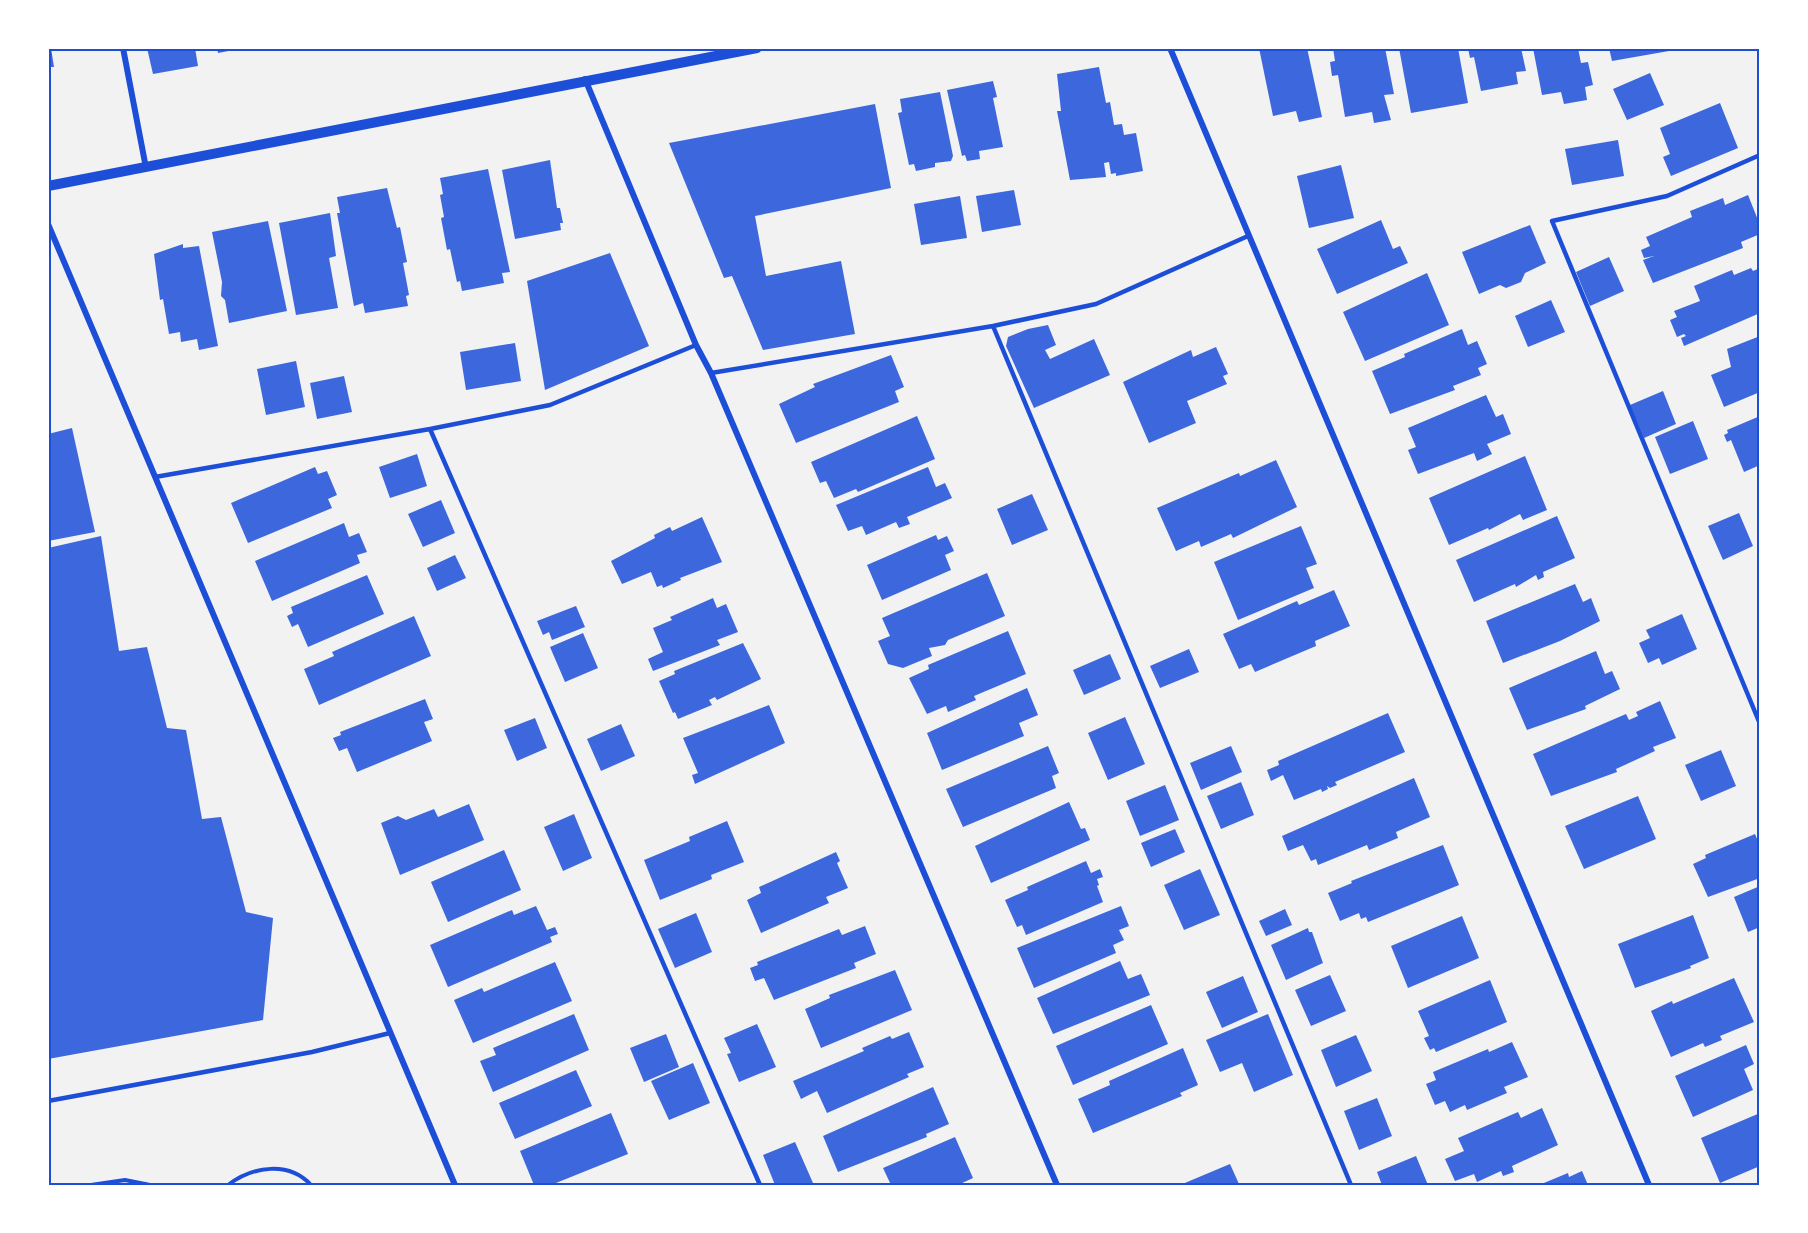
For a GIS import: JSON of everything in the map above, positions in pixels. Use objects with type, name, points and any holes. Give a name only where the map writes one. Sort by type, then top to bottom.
[{"type":"street","points":[[123,48],[146,168]]},
{"type":"street","points":[[48,186],[585,79],[757,48]]},
{"type":"street","points":[[1170,48],[1649,1185]]},
{"type":"street","points":[[585,79],[696,345],[711,373],[1057,1185]]},
{"type":"street","points":[[48,224],[455,1185]]},
{"type":"lane","points":[[1760,155],[1667,196],[1552,221],[1760,724]]},
{"type":"lane","points":[[711,373],[993,326],[1096,304],[1248,236]]},
{"type":"lane","points":[[993,326],[1352,1185]]},
{"type":"lane","points":[[155,477],[430,429],[550,405],[696,345]]},
{"type":"lane","points":[[430,429],[760,1185]]},
{"type":"lane","points":[[48,1101],[312,1052],[390,1033]]},
{"type":"path","points":[[228,1185],[256,1172],[276,1168],[296,1171],[311,1185]]},
{"type":"path","points":[[91,1185],[125,1180],[150,1185]]},
{"type":"building","points":[[48,48],[51,48],[54,67],[48,67]]},
{"type":"building","points":[[147,48],[195,48],[198,66],[153,74]]},
{"type":"building","points":[[217,48],[239,48],[239,49],[218,53]]},
{"type":"building","points":[[1259,48],[1307,48],[1322,117],[1299,122],[1296,111],[1273,116]]},
{"type":"building","points":[[1333,48],[1385,48],[1394,94],[1384,95],[1391,120],[1374,123],[1372,112],[1345,117],[1338,75],[1332,76],[1330,62],[1335,61]]},
{"type":"building","points":[[1399,48],[1458,48],[1468,103],[1411,113]]},
{"type":"building","points":[[1468,48],[1521,48],[1526,71],[1516,72],[1518,84],[1481,91],[1474,57],[1470,58]]},
{"type":"building","points":[[1533,48],[1578,48],[1581,63],[1588,62],[1593,85],[1585,87],[1587,100],[1564,104],[1561,92],[1542,95]]},
{"type":"building","points":[[1609,48],[1668,48],[1669,51],[1612,61]]},
{"type":"building","points":[[1099,67],[1106,103],[1110,102],[1114,125],[1122,124],[1124,135],[1136,133],[1143,171],[1116,176],[1116,173],[1111,174],[1109,162],[1104,163],[1106,177],[1070,180],[1057,111],[1061,111],[1057,74]]},
{"type":"building","points":[[1650,73],[1664,105],[1627,120],[1613,89]]},
{"type":"building","points":[[993,81],[997,97],[993,98],[1003,147],[979,151],[980,159],[967,161],[965,155],[962,156],[947,90]]},
{"type":"building","points":[[940,92],[953,156],[951,161],[935,163],[935,167],[916,171],[914,164],[909,165],[898,113],[902,112],[900,99]]},
{"type":"building","points":[[1720,103],[1738,148],[1671,176],[1663,157],[1670,154],[1660,128]]},
{"type":"building","points":[[875,104],[891,188],[755,216],[766,276],[841,261],[855,334],[763,350],[732,276],[724,278],[669,143]]},
{"type":"building","points":[[1618,140],[1624,176],[1572,185],[1565,149]]},
{"type":"building","points":[[550,160],[557,208],[560,208],[563,223],[560,223],[561,230],[515,239],[502,170]]},
{"type":"building","points":[[1341,165],[1354,218],[1309,228],[1297,176]]},
{"type":"building","points":[[488,169],[510,272],[502,273],[504,283],[462,291],[460,281],[457,282],[450,249],[447,250],[441,218],[444,217],[440,178]]},
{"type":"building","points":[[387,188],[397,228],[400,227],[407,262],[403,263],[409,295],[406,296],[408,306],[365,313],[363,303],[354,306],[337,213],[340,213],[337,197]]},
{"type":"building","points":[[1014,190],[1021,225],[982,232],[976,196]]},
{"type":"building","points":[[1748,195],[1760,225],[1760,234],[1741,242],[1743,248],[1653,283],[1643,260],[1654,256],[1644,258],[1641,250],[1650,246],[1646,237],[1692,217],[1690,211],[1723,198],[1725,205]]},
{"type":"building","points":[[960,196],[967,238],[921,245],[914,204]]},
{"type":"building","points":[[330,213],[336,256],[329,258],[338,308],[296,315],[279,223]]},
{"type":"building","points":[[1381,220],[1393,249],[1400,246],[1408,263],[1337,294],[1317,249]]},
{"type":"building","points":[[268,221],[287,311],[229,323],[225,300],[221,296],[222,282],[212,232]]},
{"type":"building","points":[[1530,225],[1546,263],[1525,273],[1521,282],[1506,288],[1500,285],[1479,294],[1462,252]]},
{"type":"building","points":[[183,244],[183,248],[199,246],[218,346],[199,350],[197,339],[181,342],[180,332],[169,334],[163,299],[160,300],[154,254]]},
{"type":"building","points":[[610,253],[649,346],[545,390],[527,281]]},
{"type":"building","points":[[1609,257],[1624,291],[1590,306],[1576,272]]},
{"type":"building","points":[[1751,268],[1753,271],[1760,268],[1760,313],[1684,346],[1681,338],[1686,336],[1684,334],[1677,337],[1670,320],[1677,317],[1674,311],[1700,301],[1694,286],[1732,270],[1734,275]]},
{"type":"building","points":[[1427,273],[1449,325],[1365,361],[1343,312]]},
{"type":"building","points":[[1551,300],[1565,332],[1528,347],[1515,316]]},
{"type":"building","points":[[1048,325],[1056,345],[1045,350],[1050,359],[1094,339],[1110,375],[1034,408],[1006,346],[1008,337],[1028,329]]},
{"type":"building","points":[[1462,329],[1468,345],[1477,341],[1487,364],[1478,368],[1481,375],[1453,386],[1455,390],[1390,414],[1372,371],[1405,357],[1404,354]]},
{"type":"building","points":[[1760,336],[1760,392],[1724,407],[1711,375],[1731,367],[1727,349]]},
{"type":"building","points":[[515,343],[521,381],[466,390],[460,352]]},
{"type":"building","points":[[1216,347],[1228,374],[1223,376],[1227,384],[1187,401],[1196,423],[1149,443],[1123,382],[1191,350],[1193,357]]},
{"type":"building","points":[[891,355],[904,387],[895,391],[899,402],[796,443],[779,404],[815,387],[813,384]]},
{"type":"building","points":[[296,361],[305,407],[266,415],[257,369]]},
{"type":"building","points":[[344,376],[352,412],[317,419],[310,383]]},
{"type":"building","points":[[1663,391],[1676,424],[1644,438],[1630,405]]},
{"type":"building","points":[[1486,395],[1496,417],[1503,414],[1511,434],[1487,444],[1492,454],[1477,461],[1474,453],[1418,474],[1408,450],[1416,447],[1408,428]]},
{"type":"building","points":[[917,416],[935,459],[858,492],[856,489],[834,498],[826,481],[820,483],[811,462]]},
{"type":"building","points":[[1760,416],[1760,465],[1744,472],[1731,440],[1727,442],[1724,435],[1728,433],[1727,430]]},
{"type":"building","points":[[1693,421],[1708,459],[1670,474],[1655,437]]},
{"type":"building","points":[[72,428],[95,532],[48,541],[48,434]]},
{"type":"building","points":[[417,454],[427,486],[390,498],[379,467]]},
{"type":"building","points":[[1525,456],[1547,510],[1523,520],[1520,514],[1489,530],[1488,528],[1449,545],[1429,498]]},
{"type":"building","points":[[1276,460],[1297,507],[1233,538],[1231,534],[1201,547],[1199,541],[1176,551],[1157,508]]},
{"type":"building","points":[[315,467],[318,474],[327,471],[337,495],[328,499],[332,508],[248,543],[231,503]]},
{"type":"building","points":[[928,467],[936,487],[945,483],[952,498],[907,517],[910,524],[899,528],[896,522],[866,535],[862,526],[848,531],[836,505]]},
{"type":"building","points":[[1032,494],[1048,530],[1012,545],[997,509]]},
{"type":"building","points":[[441,500],[455,533],[423,547],[408,514]]},
{"type":"building","points":[[1739,513],[1753,546],[1723,560],[1708,526]]},
{"type":"building","points":[[1557,516],[1575,558],[1543,572],[1544,577],[1538,580],[1536,575],[1516,587],[1515,584],[1474,602],[1456,560]]},
{"type":"building","points":[[702,517],[722,562],[680,578],[681,580],[663,588],[662,585],[657,587],[651,572],[622,584],[611,561],[655,538],[654,535],[670,527],[672,531]]},
{"type":"building","points":[[344,523],[349,537],[359,533],[367,552],[357,555],[360,563],[272,601],[255,561]]},
{"type":"building","points":[[1301,526],[1317,564],[1306,568],[1314,588],[1238,620],[1214,562]]},
{"type":"building","points":[[936,535],[938,540],[947,536],[954,551],[945,555],[951,570],[882,600],[867,565]]},
{"type":"building","points":[[101,536],[119,651],[147,647],[167,728],[186,730],[202,819],[221,817],[246,912],[273,918],[263,1020],[48,1059],[48,548]]},
{"type":"building","points":[[455,555],[466,578],[437,591],[427,568]]},
{"type":"building","points":[[987,573],[1005,616],[948,640],[945,645],[929,648],[932,656],[903,668],[888,664],[878,641],[890,636],[882,618]]},
{"type":"building","points":[[367,575],[384,614],[308,647],[298,624],[292,627],[287,616],[293,613],[291,607]]},
{"type":"building","points":[[1575,584],[1583,602],[1591,598],[1600,621],[1560,641],[1503,663],[1486,621]]},
{"type":"building","points":[[1334,590],[1350,626],[1315,641],[1316,646],[1255,672],[1251,664],[1239,669],[1223,634],[1297,601],[1299,605]]},
{"type":"building","points":[[713,598],[717,608],[726,604],[738,632],[717,640],[720,645],[653,671],[648,659],[663,652],[653,628],[672,620],[670,617]]},
{"type":"building","points":[[576,606],[585,627],[552,640],[549,632],[543,635],[537,621]]},
{"type":"building","points":[[1682,614],[1697,649],[1662,665],[1659,658],[1648,663],[1639,643],[1650,638],[1646,630]]},
{"type":"building","points":[[414,616],[431,656],[319,705],[304,669],[334,656],[332,652]]},
{"type":"building","points":[[1008,631],[1026,674],[974,696],[976,700],[948,712],[946,706],[927,714],[909,678],[929,669],[928,665]]},
{"type":"building","points":[[583,633],[598,668],[565,682],[550,647]]},
{"type":"building","points":[[743,643],[761,679],[717,700],[715,697],[709,700],[712,705],[678,719],[659,681],[675,674],[674,671]]},
{"type":"building","points":[[1189,649],[1199,672],[1160,688],[1150,666]]},
{"type":"building","points":[[1596,651],[1605,674],[1612,671],[1620,689],[1585,706],[1586,709],[1527,730],[1509,688]]},
{"type":"building","points":[[1110,654],[1121,679],[1084,695],[1073,670]]},
{"type":"building","points":[[1027,688],[1038,715],[1019,723],[1024,736],[942,770],[927,733]]},
{"type":"building","points":[[425,699],[433,719],[424,722],[432,741],[357,772],[347,748],[339,751],[333,738],[341,735],[340,732]]},
{"type":"building","points":[[1660,701],[1676,738],[1653,747],[1655,751],[1616,769],[1617,772],[1551,796],[1533,754],[1626,714],[1629,720],[1638,716],[1636,712]]},
{"type":"building","points":[[769,705],[785,743],[695,784],[692,775],[698,773],[683,738]]},
{"type":"building","points":[[1388,713],[1405,752],[1335,782],[1337,785],[1330,788],[1327,786],[1328,789],[1322,792],[1321,789],[1294,800],[1283,775],[1271,781],[1267,770],[1279,765],[1278,761]]},
{"type":"building","points":[[1125,717],[1145,764],[1108,780],[1088,733]]},
{"type":"building","points":[[535,718],[547,748],[517,761],[504,730]]},
{"type":"building","points":[[621,724],[635,756],[601,771],[587,739]]},
{"type":"building","points":[[1048,746],[1059,773],[1052,776],[1056,788],[963,827],[946,789]]},
{"type":"building","points":[[1231,746],[1242,772],[1201,790],[1190,763]]},
{"type":"building","points":[[1721,750],[1736,786],[1701,801],[1685,765]]},
{"type":"building","points":[[1414,778],[1430,817],[1396,832],[1398,838],[1369,850],[1367,845],[1318,865],[1316,859],[1311,861],[1303,845],[1288,851],[1282,836]]},
{"type":"building","points":[[1241,782],[1254,815],[1221,829],[1207,796]]},
{"type":"building","points":[[1165,785],[1179,820],[1140,836],[1126,801]]},
{"type":"building","points":[[1638,796],[1656,839],[1584,869],[1565,826]]},
{"type":"building","points":[[1069,802],[1081,829],[1085,828],[1090,840],[991,883],[975,846]]},
{"type":"building","points":[[469,804],[484,840],[400,875],[381,823],[398,816],[406,820],[434,809],[438,817]]},
{"type":"building","points":[[574,814],[592,858],[563,871],[544,827]]},
{"type":"building","points":[[727,821],[744,862],[711,875],[712,879],[660,900],[644,860],[690,841],[689,837]]},
{"type":"building","points":[[1175,829],[1185,852],[1151,867],[1141,843]]},
{"type":"building","points":[[1755,834],[1760,846],[1760,878],[1708,897],[1693,864],[1706,858],[1705,855]]},
{"type":"building","points":[[1443,845],[1459,885],[1368,922],[1366,917],[1361,919],[1359,913],[1340,921],[1328,893],[1352,883],[1351,881]]},
{"type":"building","points":[[504,850],[521,890],[448,922],[431,882]]},
{"type":"building","points":[[836,852],[840,861],[837,863],[848,888],[826,897],[829,903],[761,933],[747,900],[761,893],[759,887]]},
{"type":"building","points":[[1086,861],[1091,873],[1100,869],[1103,877],[1097,879],[1099,885],[1097,886],[1103,902],[1026,935],[1022,925],[1017,927],[1005,900],[1028,890],[1027,887]]},
{"type":"building","points":[[1200,869],[1220,915],[1184,930],[1164,885]]},
{"type":"building","points":[[1760,886],[1760,927],[1748,932],[1734,897]]},
{"type":"building","points":[[536,906],[547,930],[555,927],[558,934],[550,937],[552,942],[448,987],[430,945],[512,910],[514,915]]},
{"type":"building","points":[[1121,906],[1129,926],[1119,930],[1124,940],[1113,945],[1116,953],[1034,988],[1017,948]]},
{"type":"building","points":[[1285,909],[1292,925],[1266,936],[1259,921]]},
{"type":"building","points":[[696,913],[712,952],[675,968],[658,929]]},
{"type":"building","points":[[1693,915],[1709,958],[1690,966],[1691,968],[1635,988],[1618,944]]},
{"type":"building","points":[[1462,916],[1479,958],[1408,988],[1391,946]]},
{"type":"building","points":[[865,926],[876,954],[854,963],[856,968],[774,1000],[764,978],[755,981],[750,968],[758,965],[757,962],[839,929],[842,935]]},
{"type":"building","points":[[1308,928],[1309,932],[1312,932],[1323,963],[1286,980],[1271,945]]},
{"type":"building","points":[[1120,961],[1128,979],[1141,974],[1150,995],[1053,1034],[1037,998]]},
{"type":"building","points":[[555,962],[572,1001],[473,1043],[454,1000],[482,988],[484,992]]},
{"type":"building","points":[[895,970],[912,1010],[821,1048],[805,1009],[830,998],[829,995]]},
{"type":"building","points":[[1330,975],[1346,1011],[1311,1026],[1295,990]]},
{"type":"building","points":[[1243,976],[1258,1012],[1222,1028],[1206,992]]},
{"type":"building","points":[[1734,978],[1754,1022],[1720,1036],[1722,1040],[1705,1047],[1703,1043],[1671,1057],[1651,1011]]},
{"type":"building","points":[[1490,980],[1507,1022],[1436,1052],[1434,1048],[1430,1050],[1424,1038],[1429,1036],[1418,1011]]},
{"type":"building","points":[[1151,1005],[1168,1044],[1073,1085],[1056,1046]]},
{"type":"building","points":[[574,1014],[589,1050],[493,1092],[480,1061],[496,1055],[493,1048]]},
{"type":"building","points":[[1268,1014],[1293,1075],[1254,1092],[1242,1063],[1220,1072],[1206,1040]]},
{"type":"building","points":[[757,1024],[776,1067],[739,1082],[727,1054],[731,1053],[724,1038]]},
{"type":"building","points":[[909,1032],[924,1067],[907,1074],[909,1077],[827,1113],[817,1091],[801,1099],[793,1081],[864,1051],[862,1048],[890,1036],[892,1039]]},
{"type":"building","points":[[666,1034],[679,1067],[644,1082],[630,1048]]},
{"type":"building","points":[[1356,1035],[1372,1071],[1336,1087],[1321,1050]]},
{"type":"building","points":[[1512,1042],[1528,1077],[1504,1087],[1507,1093],[1467,1110],[1465,1105],[1450,1112],[1445,1101],[1435,1105],[1426,1084],[1436,1080],[1433,1072],[1488,1049],[1489,1052]]},
{"type":"building","points":[[1746,1045],[1754,1064],[1744,1069],[1753,1090],[1693,1117],[1675,1076]]},
{"type":"building","points":[[1183,1048],[1198,1085],[1180,1093],[1182,1096],[1093,1133],[1078,1099],[1110,1085],[1109,1081]]},
{"type":"building","points":[[693,1063],[710,1103],[669,1120],[651,1081]]},
{"type":"building","points":[[576,1070],[592,1106],[515,1139],[499,1103]]},
{"type":"building","points":[[933,1087],[949,1124],[926,1134],[927,1137],[838,1172],[823,1136]]},
{"type":"building","points":[[1377,1098],[1392,1136],[1359,1150],[1344,1111]]},
{"type":"building","points":[[1542,1108],[1558,1145],[1512,1166],[1514,1172],[1503,1176],[1501,1171],[1477,1182],[1474,1174],[1455,1181],[1445,1159],[1464,1151],[1458,1138],[1518,1112],[1521,1118]]},
{"type":"building","points":[[611,1113],[628,1154],[551,1185],[534,1185],[520,1151]]},
{"type":"building","points":[[1760,1113],[1760,1166],[1720,1183],[1701,1138]]},
{"type":"building","points":[[955,1137],[973,1178],[958,1185],[891,1185],[883,1168]]},
{"type":"building","points":[[795,1142],[813,1183],[775,1185],[763,1155]]},
{"type":"building","points":[[1416,1156],[1428,1185],[1382,1185],[1377,1172]]},
{"type":"building","points":[[1230,1164],[1239,1184],[1180,1185]]},
{"type":"building","points":[[1582,1171],[1588,1185],[1539,1185],[1568,1173],[1569,1177]]}]
